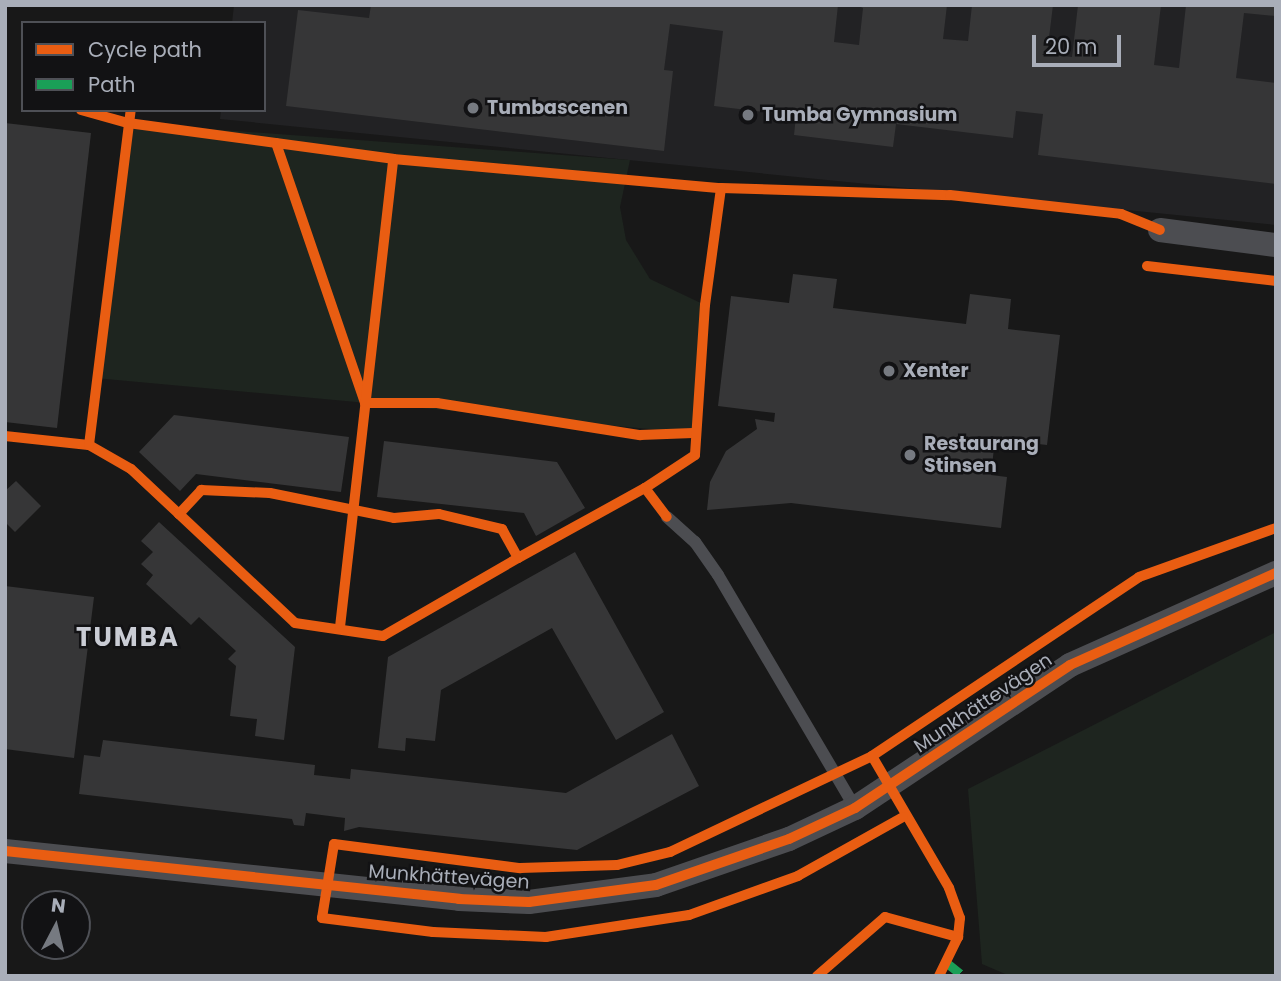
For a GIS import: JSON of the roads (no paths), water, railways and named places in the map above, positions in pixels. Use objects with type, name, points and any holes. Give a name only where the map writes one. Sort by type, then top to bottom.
[{"type":"street","points":[[1160,230],[1276,244]]},
{"type":"street","name":"Munkhättevägen","points":[[5,851],[529,902],[656,886],[789,839],[855,808],[1070,666],[1276,573]]},
{"type":"lane","points":[[667,517],[695,542],[718,575],[855,808]]},
{"type":"place","name":"Tumbascenen","points":[[473,108]]},
{"type":"place","name":"Tumba Gymnasium","points":[[748,115]]},
{"type":"place","name":"Xenter","points":[[889,371]]},
{"type":"place","name":"Restaurang Stinsen","points":[[910,455]]},
{"type":"district","name":"TUMBA","points":[[128,638]]}]
